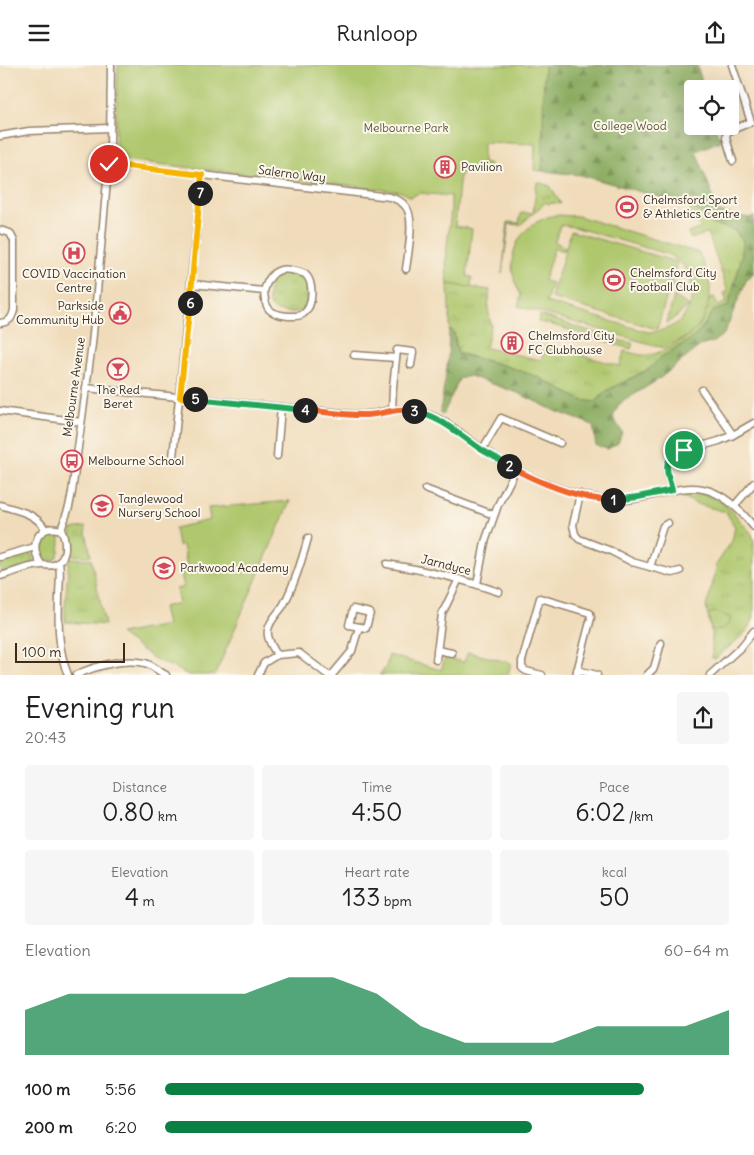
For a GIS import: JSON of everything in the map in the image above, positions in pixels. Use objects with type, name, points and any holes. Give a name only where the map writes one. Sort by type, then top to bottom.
[{"type":"street","name":"Melbourne Avenue","points":[[68,675],[62,658],[60,637],[61,574],[59,562],[66,546],[65,537],[61,530],[69,507],[86,388],[98,279],[109,164],[111,65]]},
{"type":"street","points":[[732,65],[752,121],[727,132],[726,139],[733,161]]},
{"type":"street","points":[[0,136],[29,131],[110,128]]},
{"type":"street","name":"Salerno Way","points":[[109,164],[390,197],[400,201],[407,208],[411,221],[406,269]]},
{"type":"street","points":[[173,457],[202,175]]},
{"type":"street","points":[[0,230],[6,230],[13,236],[14,241],[14,310],[13,316],[9,320],[0,323]]},
{"type":"street","points":[[282,270],[305,274],[308,277],[311,288],[308,309],[295,317],[278,315],[271,311],[266,304],[264,291],[273,273],[282,270]]},
{"type":"street","points":[[192,284],[264,291]]},
{"type":"street","points":[[392,410],[392,387],[397,350],[413,352],[412,365]]},
{"type":"street","points":[[354,355],[396,358]]},
{"type":"street","points":[[86,388],[351,414],[369,415],[392,410],[411,410],[429,415],[445,423],[482,450],[546,483],[580,494],[608,500],[622,500],[685,487],[698,488],[724,497],[735,505],[754,527]]},
{"type":"street","points":[[702,390],[733,435]]},
{"type":"street","points":[[277,456],[281,407]]},
{"type":"street","points":[[0,411],[81,422]]},
{"type":"street","points":[[482,450],[502,418],[560,443]]},
{"type":"street","points":[[672,490],[667,468],[669,458],[679,452],[719,441],[754,423]]},
{"type":"street","points":[[477,584],[485,542],[494,515],[516,469]]},
{"type":"street","points":[[735,505],[754,483]]},
{"type":"street","points":[[425,489],[494,515]]},
{"type":"street","points":[[580,494],[573,525],[574,534],[579,539],[611,551],[632,562],[672,573],[680,571]]},
{"type":"street","points":[[0,505],[33,516],[40,521],[45,529]]},
{"type":"street","points":[[650,567],[661,530],[668,523]]},
{"type":"street","points":[[42,565],[36,558],[35,547],[38,537],[45,529],[53,527],[61,530]]},
{"type":"street","points":[[277,655],[270,643],[267,632],[271,621],[283,606],[293,584],[308,538]]},
{"type":"street","points":[[0,557],[35,547]]},
{"type":"street","points":[[0,577],[42,565],[51,566],[59,562]]},
{"type":"street","name":"Jarndyce","points":[[387,564],[420,569],[477,584],[499,592]]},
{"type":"street","points":[[436,660],[442,614],[459,579]]},
{"type":"street","points":[[542,675],[526,671],[522,668],[522,661],[540,598],[590,613],[591,618],[576,673],[597,675]]},
{"type":"street","points":[[332,675],[352,651],[359,627]]},
{"type":"street","points":[[710,675],[742,647],[754,631]]},
{"type":"street","points":[[647,675],[654,668],[661,643]]},
{"type":"street","points":[[437,650],[452,653]]},
{"type":"street","points":[[258,675],[264,663],[277,655],[299,653],[328,675]]},
{"type":"street","points":[[76,675],[101,665],[138,663],[150,665],[166,675]]},
{"type":"green space","name":"Melbourne Park","points":[[118,65],[544,65],[542,171],[534,170],[535,144],[483,142],[483,162],[490,164],[489,169],[482,168],[460,173],[455,226],[472,229],[467,276],[472,277],[471,287],[448,284],[446,261],[451,196],[419,193],[411,197],[402,192],[118,158],[115,150]]},
{"type":"green space","name":"College Wood","points":[[544,65],[697,65],[701,80],[684,80],[684,135],[718,135],[720,141],[696,151],[719,212],[749,218],[754,216],[754,272],[746,281],[724,334],[713,342],[700,346],[659,379],[619,404],[613,417],[622,432],[618,443],[608,449],[596,446],[593,425],[553,410],[518,393],[470,376],[459,379],[443,415],[440,413],[448,360],[450,329],[453,332],[458,354],[500,364],[538,377],[581,400],[596,402],[606,391],[649,369],[661,357],[694,337],[711,314],[728,306],[741,261],[743,241],[734,230],[711,224],[700,212],[687,205],[581,175],[542,171]]},
{"type":"green space","points":[[537,182],[550,186],[561,204],[548,204],[546,202],[520,225],[509,224],[502,274],[508,222],[519,223],[521,213],[533,213]]},
{"type":"green space","points":[[687,205],[700,212],[711,224],[734,230],[743,241],[741,261],[728,306],[716,310],[694,337],[661,357],[649,369],[606,391],[596,402],[581,400],[538,377],[500,364],[458,353],[454,332],[450,329],[448,284],[490,290],[488,308],[491,325],[486,348],[541,360],[546,345],[620,366],[624,351],[642,355],[653,354],[684,339],[700,324],[705,315],[709,298],[714,297],[718,306],[727,302],[724,293],[728,292],[708,233],[691,239],[688,233],[701,228]]},
{"type":"green space","points":[[555,215],[578,216],[699,253],[706,269],[710,287],[707,307],[702,320],[689,335],[664,348],[518,306],[521,295],[512,269],[516,246],[522,235],[530,227]],"holes":[[[560,225],[574,227],[667,254],[677,260],[690,277],[692,288],[672,283],[671,288],[692,293],[691,302],[684,316],[672,326],[648,332],[546,302],[552,283],[544,281],[554,248],[563,251],[565,247],[555,242]]]},
{"type":"green space","name":"Chelmsford City Football Club","points":[[571,231],[677,262],[657,329],[551,298]]},
{"type":"green space","points":[[279,273],[298,274],[305,278],[308,296],[306,304],[301,311],[293,313],[280,311],[270,306],[268,295],[270,285],[273,278]]},
{"type":"green space","points":[[674,296],[689,306],[668,323],[667,322]]},
{"type":"green space","points":[[540,315],[621,341],[633,343],[631,349],[538,322]]},
{"type":"green space","points":[[685,492],[711,497],[724,504],[747,528],[754,539],[754,618],[745,633],[715,659],[712,658],[712,635],[706,607],[716,565],[732,541],[735,527],[726,512],[697,504],[677,494]]},
{"type":"green space","points":[[290,501],[215,675],[189,675],[153,658],[120,634],[167,625],[163,607],[179,603],[176,589],[184,587],[180,569],[187,567],[183,545],[178,546],[175,528],[210,520],[208,508]]},
{"type":"green space","points":[[85,527],[91,556],[69,555],[72,529]]},
{"type":"green space","points":[[53,531],[60,537],[60,547],[55,559],[48,562],[42,560],[38,551],[43,535]]},
{"type":"green space","points":[[31,553],[34,564],[0,574],[0,561]]},
{"type":"green space","points":[[69,558],[91,559],[105,625],[65,622]]},
{"type":"green space","points":[[716,612],[731,618],[721,630],[711,629],[708,614]]},
{"type":"green space","points":[[468,652],[511,663],[508,675],[379,675],[386,667],[389,655],[441,670],[445,658],[464,662]]},
{"type":"place","name":"Pavilion","points":[[445,167]]},
{"type":"place","name":"Chelmsford Sport & Athletics Centre","points":[[627,207]]},
{"type":"place","name":"COVID Vaccination Centre","points":[[74,253]]},
{"type":"place","name":"Chelmsford City Football Club","points":[[614,280]]},
{"type":"place","name":"Parkside Community Hub","points":[[120,313]]},
{"type":"place","name":"Chelmsford City FC Clubhouse","points":[[512,343]]},
{"type":"place","name":"The Red Beret","points":[[118,369]]},
{"type":"place","name":"Melbourne School","points":[[72,461]]},
{"type":"place","name":"Tanglewood Nursery School","points":[[102,506]]},
{"type":"place","name":"Parkwood Academy","points":[[164,568]]},
{"type":"route","points":[[109,164],[202,175],[180,397],[351,414],[369,415],[392,410],[411,410],[429,415],[445,423],[482,450],[529,476],[563,489],[608,500],[622,500],[672,490],[667,463],[674,454],[684,450]]}]
